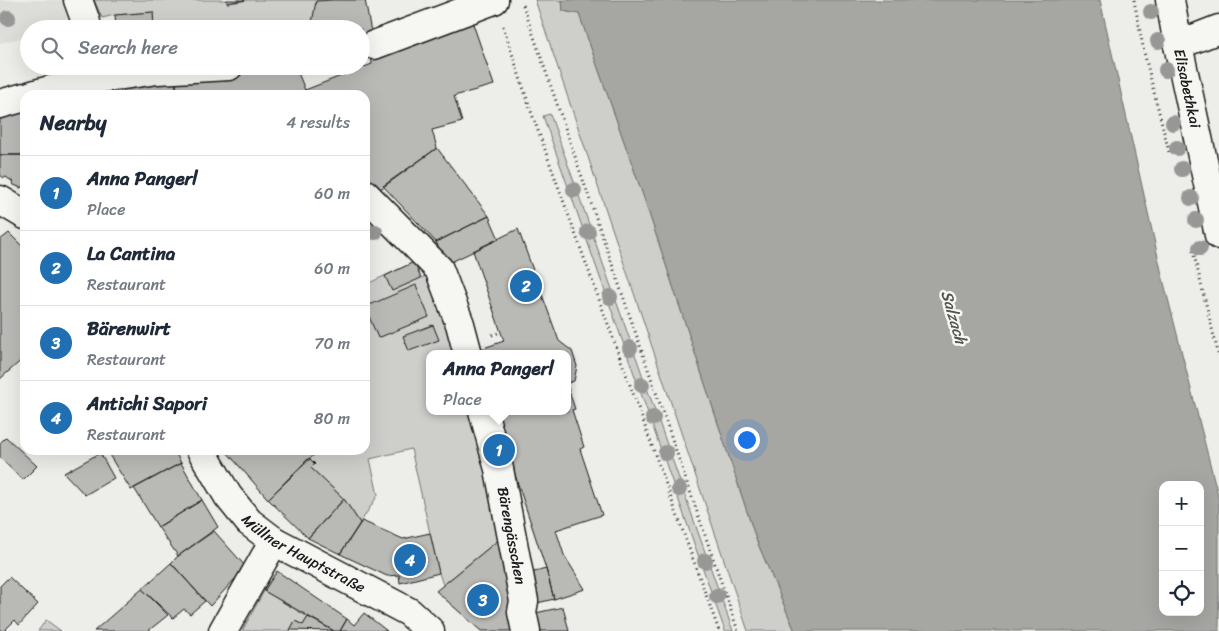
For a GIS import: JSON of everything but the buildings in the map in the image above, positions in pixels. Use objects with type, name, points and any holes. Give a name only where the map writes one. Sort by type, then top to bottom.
[{"type":"street","points":[[78,0],[85,20]]},
{"type":"street","points":[[370,46],[494,0]]},
{"type":"street","name":"Elisabethkai","points":[[1170,0],[1219,235]]},
{"type":"street","points":[[1178,45],[1219,29]]},
{"type":"street","points":[[44,90],[81,75]]},
{"type":"street","points":[[0,104],[20,98]]},
{"type":"street","points":[[370,199],[439,269],[460,324],[467,350]]},
{"type":"street","points":[[0,200],[20,212]]},
{"type":"street","name":"Bärengässchen","points":[[485,415],[501,479],[524,601],[522,612],[526,631]]},
{"type":"street","name":"Müllner Hauptstraße","points":[[204,455],[228,496],[249,522],[274,541],[410,612],[430,631]]},
{"type":"street","points":[[224,631],[274,541]]},
{"type":"path","points":[[494,0],[532,114],[719,631]]},
{"type":"path","points":[[521,0],[738,631]]},
{"type":"shaded area","points":[[0,0],[62,0],[67,20],[20,20],[20,38],[0,43]]},
{"type":"shaded area","points":[[94,0],[227,0],[228,3],[249,0],[332,0],[318,20],[153,20],[153,12],[102,18]]},
{"type":"shaded area","points":[[535,0],[562,0],[563,11],[579,14],[644,198],[756,539],[795,631],[748,631]]},
{"type":"shaded area","points":[[550,114],[733,631],[725,631],[543,116]]},
{"type":"shaded area","points":[[414,262],[421,278],[431,274],[460,350],[426,350],[426,415],[476,415],[502,537],[443,585],[411,449],[370,459],[378,495],[360,523],[344,499],[311,468],[315,464],[309,458],[312,455],[370,455],[370,283]]},
{"type":"shaded area","points":[[264,591],[308,617],[303,625],[295,621],[291,631],[242,631]]},
{"type":"shaded area","points":[[46,620],[61,631],[38,631]]},
{"type":"water","name":"Salzach","points":[[562,0],[1100,0],[1163,279],[1219,499],[1219,631],[795,631],[756,539],[644,198],[579,14],[563,11]]},
{"type":"place","name":"La Cantina","points":[[526,286]]},
{"type":"place","name":"Anna Pangerl","points":[[499,450]]},
{"type":"place","name":"Antichi Sapori","points":[[410,560]]},
{"type":"place","name":"Bärenwirt","points":[[483,600]]}]
